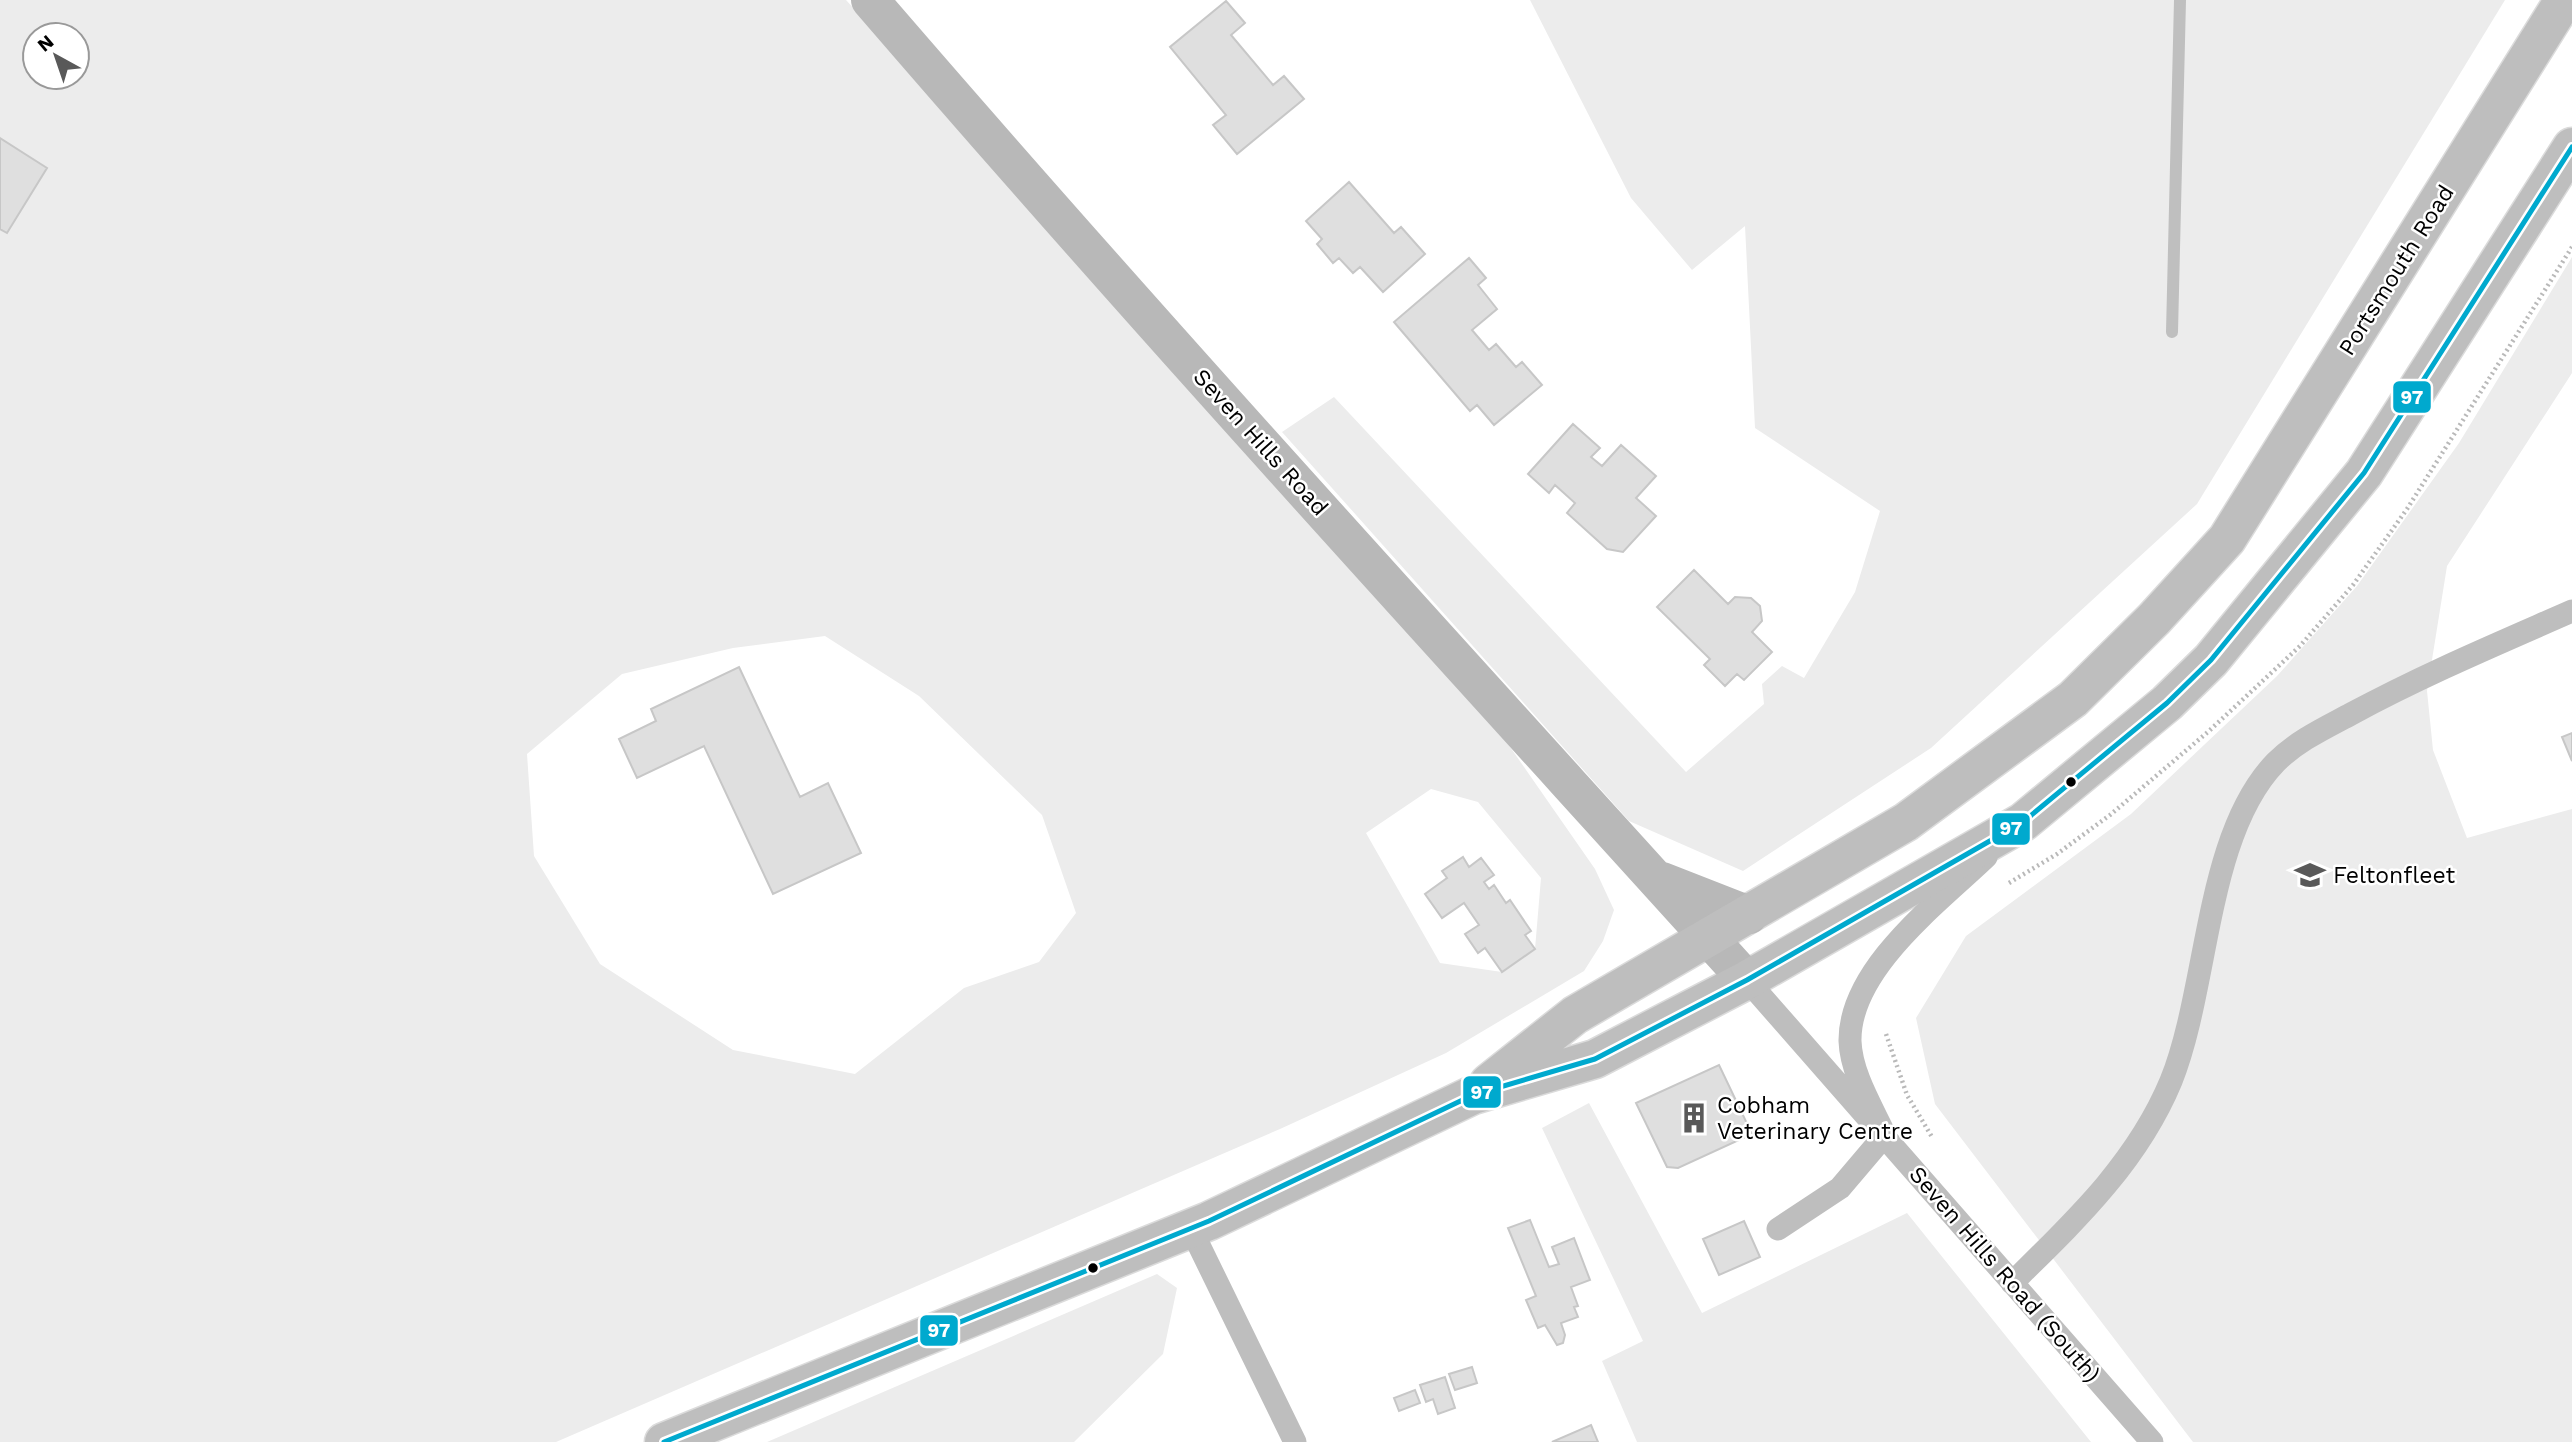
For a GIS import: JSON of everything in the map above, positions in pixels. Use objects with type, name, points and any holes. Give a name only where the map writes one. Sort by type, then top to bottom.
[{"type":"main road","name":"Seven Hills Road","points":[[870,0],[1354,547],[1747,980]]},
{"type":"main road","name":"Portsmouth Road","points":[[1473,1095],[1574,1015],[1906,822],[2073,699],[2154,619],[2227,539],[2564,0]]},
{"type":"main road","points":[[664,1442],[1191,1229],[1473,1095],[1595,1059],[1747,980],[2023,822],[2166,703],[2211,660],[2364,473],[2572,147]]},
{"type":"main road","name":"Seven Hills Road","points":[[1657,879],[1749,915]]},
{"type":"lane","points":[[2012,1283],[2109,1185],[2146,1131],[2171,1080],[2185,1032],[2230,838],[2250,796],[2275,763],[2301,741],[2412,681],[2572,611]]},
{"type":"lane","points":[[1778,1229],[1840,1188],[1885,1135],[1859,1080],[1850,1043],[1858,998],[1867,982],[1912,927],[2023,822]]},
{"type":"lane","name":"Seven Hills Road (South)","points":[[1747,980],[2152,1442]]},
{"type":"lane","points":[[1191,1229],[1295,1442]]},
{"type":"path","points":[[2004,887],[2057,854],[2110,815],[2209,732],[2300,646],[2354,585],[2407,509],[2572,247]]},
{"type":"path","points":[[1888,1025],[1886,1037],[1907,1095],[1934,1140]]},
{"type":"shaded area","points":[[0,0],[846,0],[1453,665],[1595,869],[1614,910],[1603,941],[1584,971],[1446,1053],[1280,1129],[556,1442],[0,1442]],"holes":[[[825,636],[919,696],[1042,815],[1076,913],[1039,962],[964,988],[855,1074],[733,1050],[600,964],[534,856],[527,754],[622,674],[733,648]],[[1431,789],[1478,802],[1541,878],[1535,949],[1502,972],[1440,963],[1366,833]]]},
{"type":"shaded area","points":[[1530,0],[2505,0],[2197,504],[1931,748],[1743,871],[1629,821],[1282,432],[1334,397],[1686,772],[1764,704],[1762,684],[1782,666],[1804,678],[1855,592],[1880,511],[1755,428],[1745,226],[1692,270],[1631,198]]},
{"type":"shaded area","name":"Feltonfleet","points":[[2572,257],[2572,373],[2447,566],[2427,691],[2433,750],[2467,838],[2572,809],[2572,1442],[2193,1442],[1935,1104],[1916,1018],[1966,936],[2131,814],[2277,676],[2357,586],[2459,443]]},
{"type":"shaded area","points":[[1589,1103],[1702,1313],[1907,1213],[2091,1442],[1637,1442],[1602,1361],[1643,1341],[1542,1128]]},
{"type":"shaded area","points":[[1157,1274],[1177,1288],[1163,1354],[1074,1442],[767,1442]]},
{"type":"building","points":[[1226,1],[1245,23],[1231,35],[1273,85],[1284,76],[1304,99],[1237,154],[1213,125],[1226,115],[1170,47]]},
{"type":"building","points":[[0,138],[47,168],[7,233],[0,229]]},
{"type":"building","points":[[1349,182],[1394,233],[1401,227],[1425,254],[1383,292],[1360,267],[1353,273],[1339,258],[1333,263],[1317,244],[1322,239],[1306,221]]},
{"type":"building","points":[[1469,258],[1486,278],[1478,285],[1497,309],[1472,330],[1489,350],[1496,344],[1516,367],[1522,362],[1542,385],[1494,425],[1477,405],[1470,411],[1394,322]]},
{"type":"building","points":[[1573,424],[1600,448],[1591,457],[1602,466],[1621,445],[1656,476],[1636,498],[1656,516],[1623,552],[1607,549],[1567,513],[1575,503],[1555,485],[1549,493],[1528,474]]},
{"type":"building","points":[[1694,570],[1728,604],[1735,597],[1751,598],[1760,606],[1762,621],[1752,632],[1772,652],[1744,680],[1737,674],[1725,686],[1704,665],[1710,659],[1657,607]]},
{"type":"building","points":[[739,667],[800,797],[828,783],[861,853],[773,894],[704,746],[637,778],[619,739],[656,721],[651,709]]},
{"type":"building","points":[[2572,733],[2572,761],[2562,737]]},
{"type":"building","points":[[1463,857],[1469,867],[1481,858],[1494,875],[1484,882],[1489,889],[1494,885],[1506,903],[1510,900],[1531,931],[1525,935],[1535,949],[1502,972],[1485,948],[1478,953],[1465,934],[1479,925],[1464,903],[1442,918],[1425,894],[1447,878],[1442,871]]},
{"type":"building","name":"Cobham Veterinary Centre","points":[[1719,1065],[1752,1134],[1678,1168],[1667,1167],[1636,1103]]},
{"type":"building","points":[[1530,1220],[1549,1267],[1559,1264],[1552,1247],[1574,1238],[1590,1280],[1571,1287],[1578,1306],[1574,1307],[1578,1317],[1561,1323],[1565,1335],[1563,1343],[1557,1345],[1545,1325],[1538,1328],[1526,1300],[1536,1296],[1508,1228]]},
{"type":"building","points":[[1744,1221],[1760,1257],[1719,1275],[1703,1239]]},
{"type":"building","points":[[1472,1367],[1477,1383],[1455,1390],[1449,1374]]},
{"type":"building","points":[[1445,1377],[1455,1408],[1438,1414],[1433,1399],[1426,1402],[1420,1385]]},
{"type":"building","points":[[1415,1390],[1420,1403],[1399,1411],[1394,1398]]},
{"type":"building","points":[[1591,1425],[1598,1442],[1552,1442]]},
{"type":"waterway","points":[[2172,332],[2180,0]]},
{"type":"transit line","name":"97","points":[[664,1442],[1209,1221],[1473,1095],[1595,1059],[1747,980],[2023,822],[2167,703],[2211,660],[2364,473],[2572,147]]},
{"type":"place","name":"Feltonfleet","points":[[2310,875]]},
{"type":"place","name":"Cobham Veterinary Centre","points":[[1694,1118]]}]
